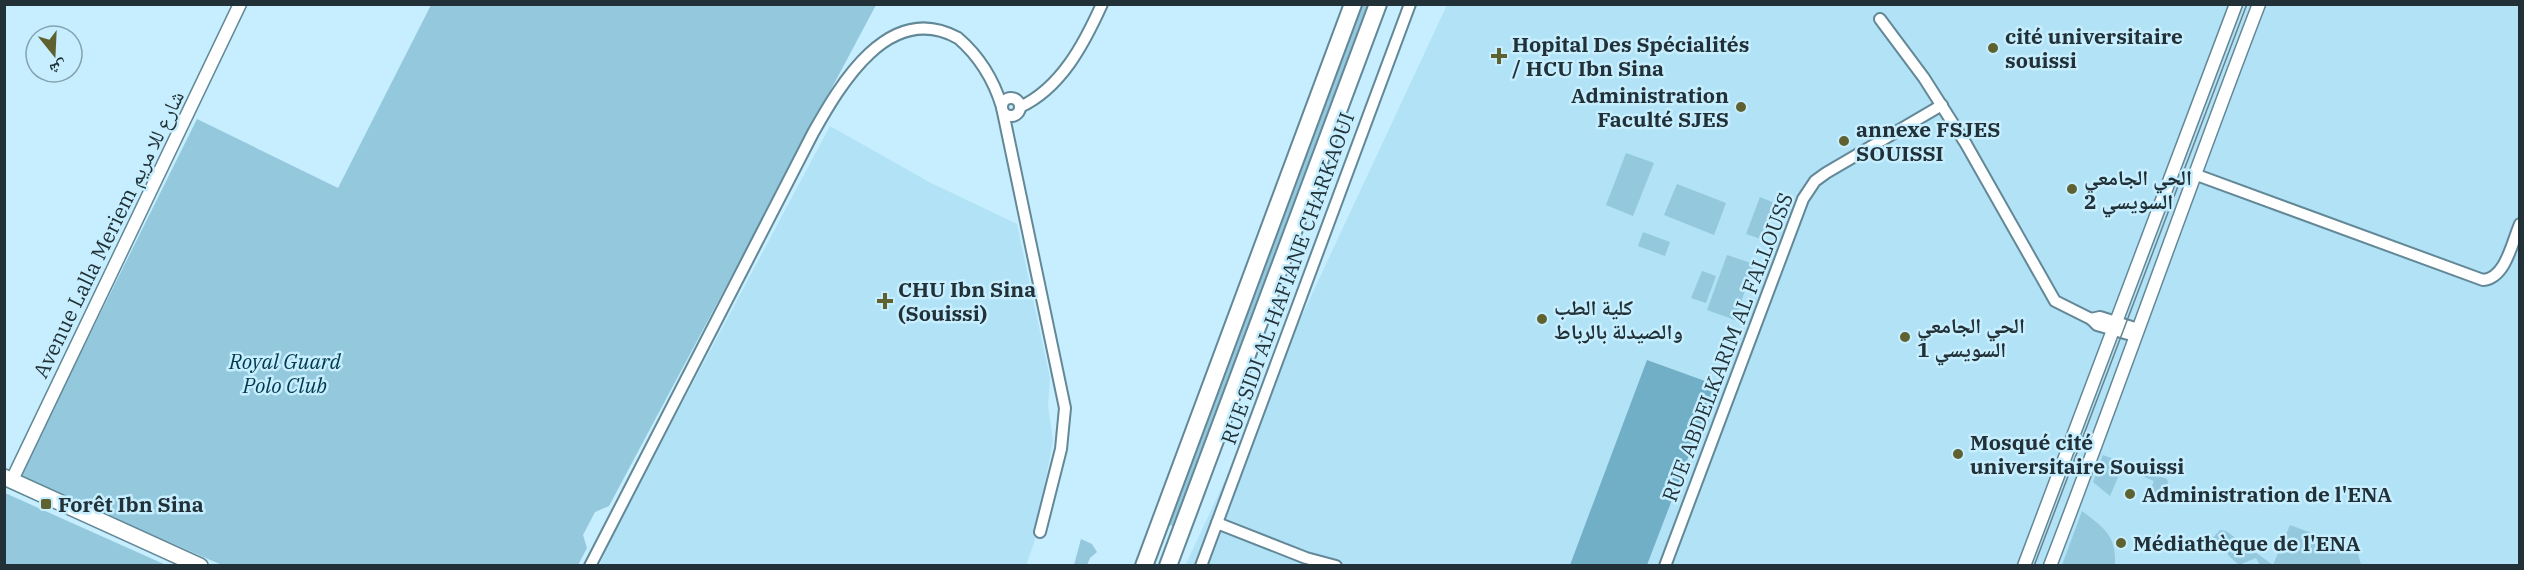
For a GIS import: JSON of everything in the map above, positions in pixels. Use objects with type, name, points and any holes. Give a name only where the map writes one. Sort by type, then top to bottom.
[{"type":"main road","points":[[1144,566],[1353,4]]},
{"type":"main road","points":[[1168,566],[1378,4]]},
{"type":"main road","points":[[8,479],[200,566]]},
{"type":"street","name":"Avenue Lalla Meriem شارع للا مريم","points":[[8,479],[240,4]]},
{"type":"street","points":[[1011,106],[1044,89],[1078,51],[1102,4]]},
{"type":"street","name":"RUE SIDI AL HAFIANE CHARKAOUI","points":[[1201,566],[1410,4]]},
{"type":"street","points":[[2024,566],[2236,4]]},
{"type":"street","points":[[2050,566],[2098,443],[2194,174],[2259,4]]},
{"type":"street","points":[[1880,19],[1942,105],[2007,212],[2053,297],[2062,306],[2091,319],[2100,317],[2115,326],[2136,333]]},
{"type":"street","points":[[590,566],[780,196],[839,87],[872,44],[893,29],[911,24],[932,25],[965,44],[975,54],[994,86],[1011,106],[1009,140],[1065,408],[1061,448],[1040,532]]},
{"type":"street","name":"RUE ABDELKARIM AL FALLOUSS","points":[[1665,566],[1803,199],[1815,181],[1826,173],[1942,105]]},
{"type":"street","points":[[2194,174],[2483,280],[2491,279],[2500,272],[2520,224]]},
{"type":"street","points":[[1217,523],[1306,558],[1336,566]]},
{"type":"shaded area","points":[[1447,5],[2519,5],[2519,565],[1185,566]]},
{"type":"shaded area","name":"CHU Ibn Sina (Souissi)","points":[[830,126],[929,182],[1017,224],[1050,378],[1048,406],[1053,440],[1034,543],[1026,565],[599,566],[623,514]]},
{"type":"shaded area","points":[[1647,360],[1716,385],[1647,565],[1570,565]]},
{"type":"green space","name":"Royal Guard Polo Club","points":[[431,5],[876,5],[609,506],[595,512],[583,535],[587,548],[578,565],[222,565],[19,477],[197,119],[338,188]]},
{"type":"green space","points":[[1361,5],[1370,5],[1175,527],[1167,524]]},
{"type":"green space","points":[[1626,153],[1654,163],[1633,216],[1606,205]]},
{"type":"green space","points":[[1677,184],[1726,203],[1714,235],[1664,215]]},
{"type":"green space","points":[[1760,197],[1777,204],[1764,240],[1746,234]]},
{"type":"green space","points":[[1643,232],[1670,242],[1665,256],[1638,246]]},
{"type":"green space","points":[[1727,255],[1754,264],[1735,320],[1707,310]]},
{"type":"green space","points":[[1702,271],[1716,276],[1706,303],[1691,298]]},
{"type":"green space","points":[[2103,455],[2167,479],[2169,487],[2159,500],[2149,493],[2154,481],[2122,468],[2110,496],[2093,482]]},
{"type":"green space","points":[[5,493],[166,565],[5,565]]},
{"type":"green space","points":[[2082,511],[2108,534],[2114,546],[2115,565],[2062,565]]},
{"type":"green space","points":[[2290,525],[2357,550],[2361,565],[2273,565]]},
{"type":"green space","points":[[2220,530],[2226,531],[2273,565],[2260,565],[2256,558],[2239,565],[2228,555],[2227,545],[2216,546],[2210,541]]},
{"type":"green space","points":[[1081,539],[1092,544],[1097,552],[1090,558],[1087,565],[1074,565]]},
{"type":"tram line","points":[[2034,566],[2247,4]]},
{"type":"place","name":"cité universitaire souissi","points":[[1993,48]]},
{"type":"place","name":"Hopital Des Spécialités / HCU Ibn Sina","points":[[1499,56]]},
{"type":"place","name":"Administration Faculté SJES","points":[[1741,107]]},
{"type":"place","name":"annexe FSJES SOUISSI","points":[[1844,141]]},
{"type":"place","name":"الحي الجامعي السويسي 2","points":[[2072,189]]},
{"type":"place","name":"CHU Ibn Sina (Souissi)","points":[[885,301]]},
{"type":"place","name":"كلية الطب والصيدلة بالرباط","points":[[1542,319]]},
{"type":"place","name":"الحي الجامعي السويسي 1","points":[[1905,337]]},
{"type":"place","name":"Mosqué cité universitaire Souissi","points":[[1958,454]]},
{"type":"place","name":"Administration de l'ENA","points":[[2130,494]]},
{"type":"place","name":"Forêt Ibn Sina","points":[[46,504]]},
{"type":"place","name":"Médiathèque de l'ENA","points":[[2121,543]]}]
